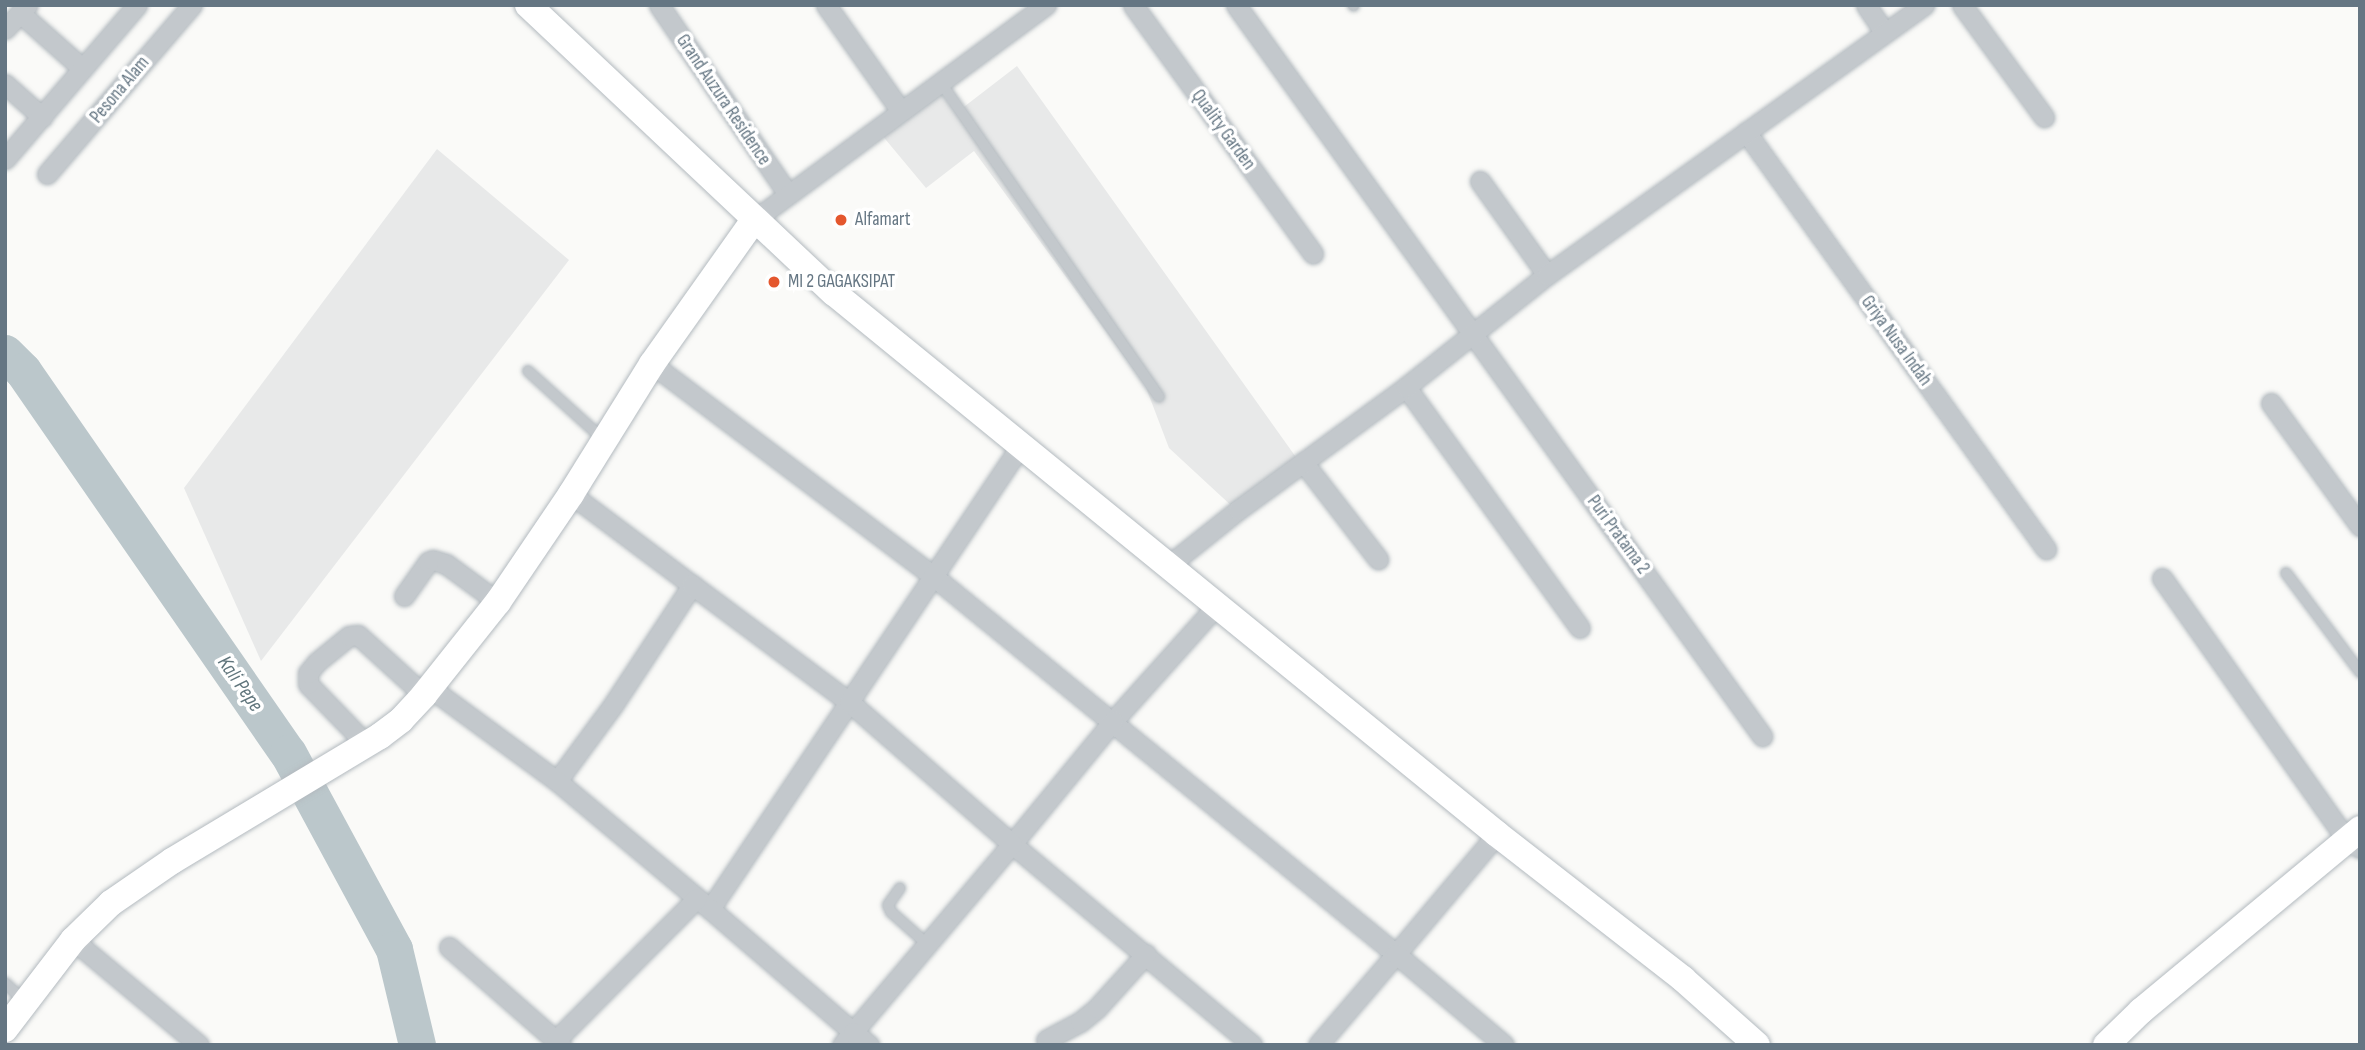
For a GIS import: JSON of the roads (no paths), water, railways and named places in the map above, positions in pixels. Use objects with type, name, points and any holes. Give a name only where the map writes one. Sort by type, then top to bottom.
[{"type":"main road","points":[[528,5],[834,293],[1497,834],[1684,979],[1757,1045]]},
{"type":"main road","points":[[5,1029],[73,940],[120,897],[334,765],[401,720],[498,602],[571,494],[652,364],[754,220]]},
{"type":"main road","points":[[2106,1045],[2141,1011],[2356,839]]},
{"type":"street","name":"Pesona Alam","points":[[47,174],[192,5]]},
{"type":"street","name":"Grand Auzura Residence","points":[[659,5],[788,194]]},
{"type":"street","points":[[826,5],[900,110]]},
{"type":"street","points":[[754,220],[1046,5]]},
{"type":"street","name":"Quality Garden","points":[[1133,5],[1313,254]]},
{"type":"street","name":"Puri Pratama 2","points":[[1236,5],[1762,736]]},
{"type":"street","points":[[1866,5],[1884,32]]},
{"type":"street","points":[[1169,565],[1406,387],[1548,275],[1924,5]]},
{"type":"street","points":[[1962,5],[2044,117]]},
{"type":"street","points":[[5,159],[82,68],[128,8]]},
{"type":"street","points":[[5,29],[24,9],[82,68]]},
{"type":"street","points":[[5,84],[42,117]]},
{"type":"street","name":"Griya Nusa Indah","points":[[1746,132],[2046,549]]},
{"type":"street","points":[[1480,181],[1548,275]]},
{"type":"street","points":[[652,364],[933,576],[1113,721],[1504,1045]]},
{"type":"street","points":[[1406,387],[1580,628]]},
{"type":"street","points":[[2271,403],[2360,526]]},
{"type":"street","points":[[449,947],[558,1042],[704,903],[849,702],[1021,445]]},
{"type":"street","points":[[1303,462],[1378,559]]},
{"type":"street","points":[[571,494],[849,702],[1012,844],[1252,1045]]},
{"type":"street","points":[[404,596],[428,562],[433,560],[446,564],[498,602]]},
{"type":"street","points":[[2162,578],[2356,839]]},
{"type":"street","points":[[557,781],[613,705],[692,585]]},
{"type":"street","points":[[848,1038],[1113,721],[1218,604]]},
{"type":"street","points":[[366,744],[308,684],[307,673],[349,636],[358,635],[426,691],[557,781],[704,903],[848,1038],[869,1045]]},
{"type":"street","points":[[1318,1045],[1497,834]]},
{"type":"street","points":[[73,940],[199,1045]]},
{"type":"street","points":[[1046,1040],[1080,1022],[1097,1008],[1146,954]]},
{"type":"lane","points":[[941,83],[1159,397]]},
{"type":"lane","points":[[528,371],[604,440]]},
{"type":"lane","points":[[2286,573],[2360,673]]},
{"type":"lane","points":[[900,888],[888,905],[891,912],[926,943]]},
{"type":"lane","points":[[5,983],[17,994],[27,998]]},
{"type":"waterway","name":"Kali Pepe","points":[[5,353],[23,371],[288,753],[394,949],[417,1045]]},
{"type":"place","name":"Alfamart","points":[[841,220]]},
{"type":"place","name":"MI 2 GAGAKSIPAT","points":[[774,282]]}]
